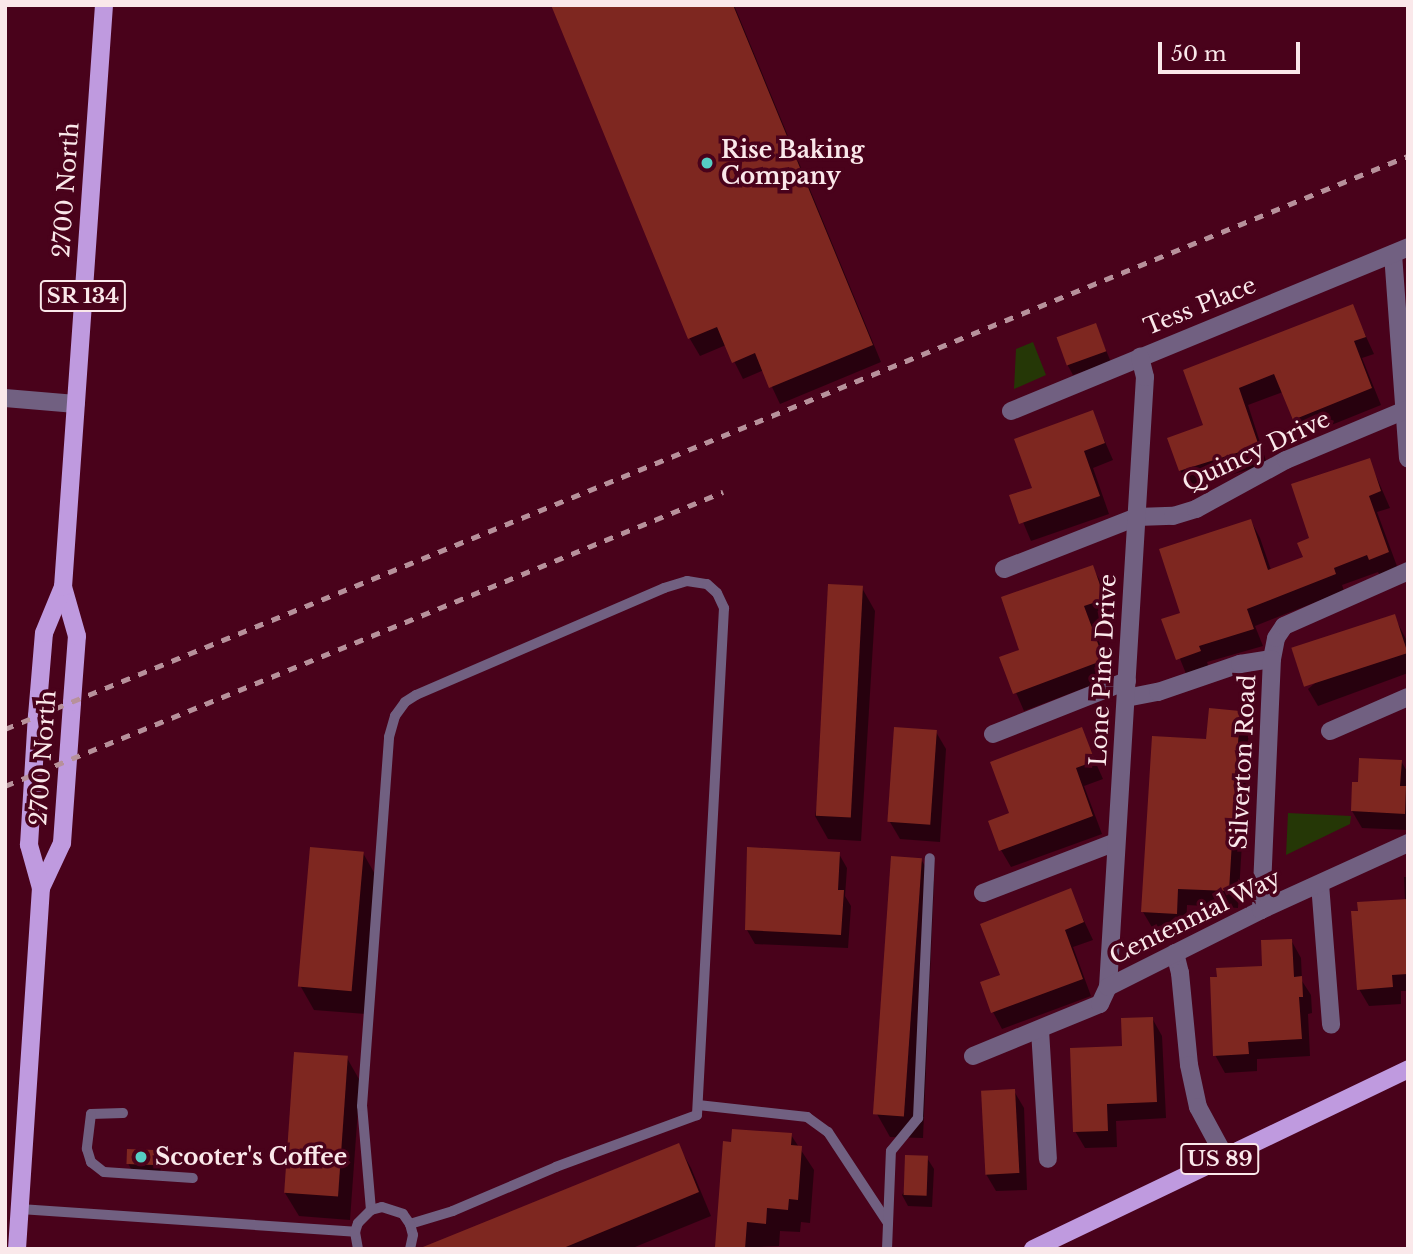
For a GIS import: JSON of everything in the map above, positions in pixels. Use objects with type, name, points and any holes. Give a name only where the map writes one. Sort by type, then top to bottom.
[{"type":"main road","name":"2700 North","points":[[17,1249],[41,888],[29,845],[36,728],[44,633],[63,587],[104,5]]},
{"type":"main road","name":"2700 North","points":[[41,888],[62,843],[77,636],[63,587]]},
{"type":"main road","name":"US 89","points":[[1032,1249],[1408,1069]]},
{"type":"street","points":[[1400,250],[1408,458]]},
{"type":"street","name":"Tess Place","points":[[1011,411],[1400,250]]},
{"type":"street","name":"Lone Pine Drive","points":[[1108,987],[1145,377],[1140,357]]},
{"type":"street","points":[[5,398],[76,404]]},
{"type":"street","name":"Quincy Drive","points":[[1004,569],[1137,517],[1173,516],[1196,509],[1286,460],[1406,410]]},
{"type":"street","name":"Silverton Road","points":[[1261,910],[1272,659],[1276,638],[1284,626],[1408,571]]},
{"type":"street","points":[[993,734],[1127,689],[1158,691],[1240,664],[1272,659]]},
{"type":"street","points":[[1330,732],[1408,697]]},
{"type":"street","points":[[983,894],[1116,842]]},
{"type":"street","name":"Centennial Way","points":[[973,1056],[1100,1004],[1108,987],[1261,910],[1408,843]]},
{"type":"street","points":[[1320,884],[1331,1025]]},
{"type":"street","points":[[1175,953],[1180,973],[1189,1065],[1198,1107],[1225,1157]]},
{"type":"street","points":[[1040,1030],[1048,1159]]},
{"type":"lane","points":[[371,1210],[362,1106],[388,737],[395,716],[405,702],[416,695],[664,588],[687,582],[712,588],[724,608],[711,808],[697,1115],[556,1167],[453,1211],[410,1224]]},
{"type":"lane","points":[[887,1249],[891,1151],[918,1118],[930,858]]},
{"type":"lane","points":[[698,1105],[807,1117],[828,1132],[888,1223]]},
{"type":"lane","points":[[123,1113],[91,1114],[87,1149],[92,1162],[104,1172],[193,1178]]},
{"type":"lane","points":[[358,1249],[355,1232],[363,1216],[382,1207],[393,1209],[410,1224],[413,1235],[410,1249]]},
{"type":"lane","points":[[20,1209],[355,1232]]},
{"type":"green space","points":[[1033,342],[1046,375],[1014,389],[1016,349]]},
{"type":"green space","points":[[1288,813],[1351,816],[1350,824],[1286,855]]},
{"type":"building","name":"Rise Baking Company","points":[[551,5],[733,5],[873,345],[769,388],[755,353],[732,363],[717,327],[688,339]]},
{"type":"building","points":[[1353,304],[1366,337],[1354,341],[1372,388],[1293,420],[1274,374],[1239,388],[1259,446],[1179,471],[1167,438],[1203,425],[1183,370]]},
{"type":"building","points":[[1096,323],[1106,351],[1067,366],[1057,337]]},
{"type":"building","points":[[1093,410],[1105,443],[1084,451],[1100,496],[1019,524],[1009,495],[1032,488],[1014,439]]},
{"type":"building","points":[[1370,458],[1381,491],[1369,496],[1389,552],[1369,560],[1367,555],[1334,568],[1336,574],[1247,609],[1254,629],[1199,646],[1201,651],[1176,660],[1161,619],[1180,613],[1159,549],[1251,519],[1268,570],[1303,557],[1297,543],[1309,538],[1291,484]]},
{"type":"building","points":[[1093,565],[1105,599],[1084,606],[1104,660],[1013,694],[999,657],[1019,650],[1001,597]]},
{"type":"building","points":[[828,584],[863,586],[851,818],[816,816]]},
{"type":"building","points":[[1395,614],[1408,653],[1304,687],[1291,648]]},
{"type":"building","points":[[1209,708],[1240,711],[1229,891],[1178,889],[1177,914],[1141,912],[1152,736],[1206,739]]},
{"type":"building","points":[[894,727],[937,730],[930,825],[887,822]]},
{"type":"building","points":[[1082,727],[1095,761],[1076,768],[1093,816],[999,851],[988,821],[1009,813],[990,762]]},
{"type":"building","points":[[1359,758],[1402,760],[1400,786],[1406,786],[1405,814],[1351,811],[1352,782],[1358,782]]},
{"type":"building","points":[[310,847],[364,852],[352,991],[298,986]]},
{"type":"building","points":[[747,847],[840,852],[838,890],[844,890],[841,935],[745,930]]},
{"type":"building","points":[[891,856],[922,858],[904,1117],[873,1114]]},
{"type":"building","points":[[1071,888],[1084,922],[1065,930],[1083,979],[991,1013],[980,982],[1000,975],[980,924]]},
{"type":"building","points":[[1408,899],[1408,974],[1392,975],[1393,987],[1357,990],[1351,911],[1358,911],[1357,902]]},
{"type":"building","points":[[1292,939],[1294,977],[1302,976],[1303,997],[1299,997],[1302,1039],[1248,1042],[1249,1054],[1213,1056],[1210,977],[1217,977],[1216,968],[1262,966],[1261,940]]},
{"type":"building","points":[[1153,1017],[1157,1102],[1107,1104],[1108,1131],[1073,1132],[1070,1048],[1122,1046],[1121,1018]]},
{"type":"building","points":[[294,1052],[348,1056],[338,1196],[284,1193]]},
{"type":"building","points":[[1015,1089],[1019,1173],[985,1175],[981,1091]]},
{"type":"building","points":[[732,1129],[792,1133],[791,1145],[802,1146],[798,1200],[789,1199],[788,1210],[767,1208],[766,1224],[747,1222],[745,1249],[715,1247],[723,1141],[731,1142]]},
{"type":"building","points":[[679,1143],[699,1192],[561,1249],[418,1249]]},
{"type":"building","name":"Scooter's Coffee","points":[[127,1149],[155,1150],[154,1165],[126,1164]]},
{"type":"building","points":[[905,1155],[928,1156],[927,1196],[904,1195]]},
{"type":"railway","points":[[5,729],[1408,156]]},
{"type":"railway","points":[[5,786],[723,492]]},
{"type":"place","name":"Rise Baking Company","points":[[707,163]]},
{"type":"place","name":"Scooter's Coffee","points":[[141,1157]]}]
